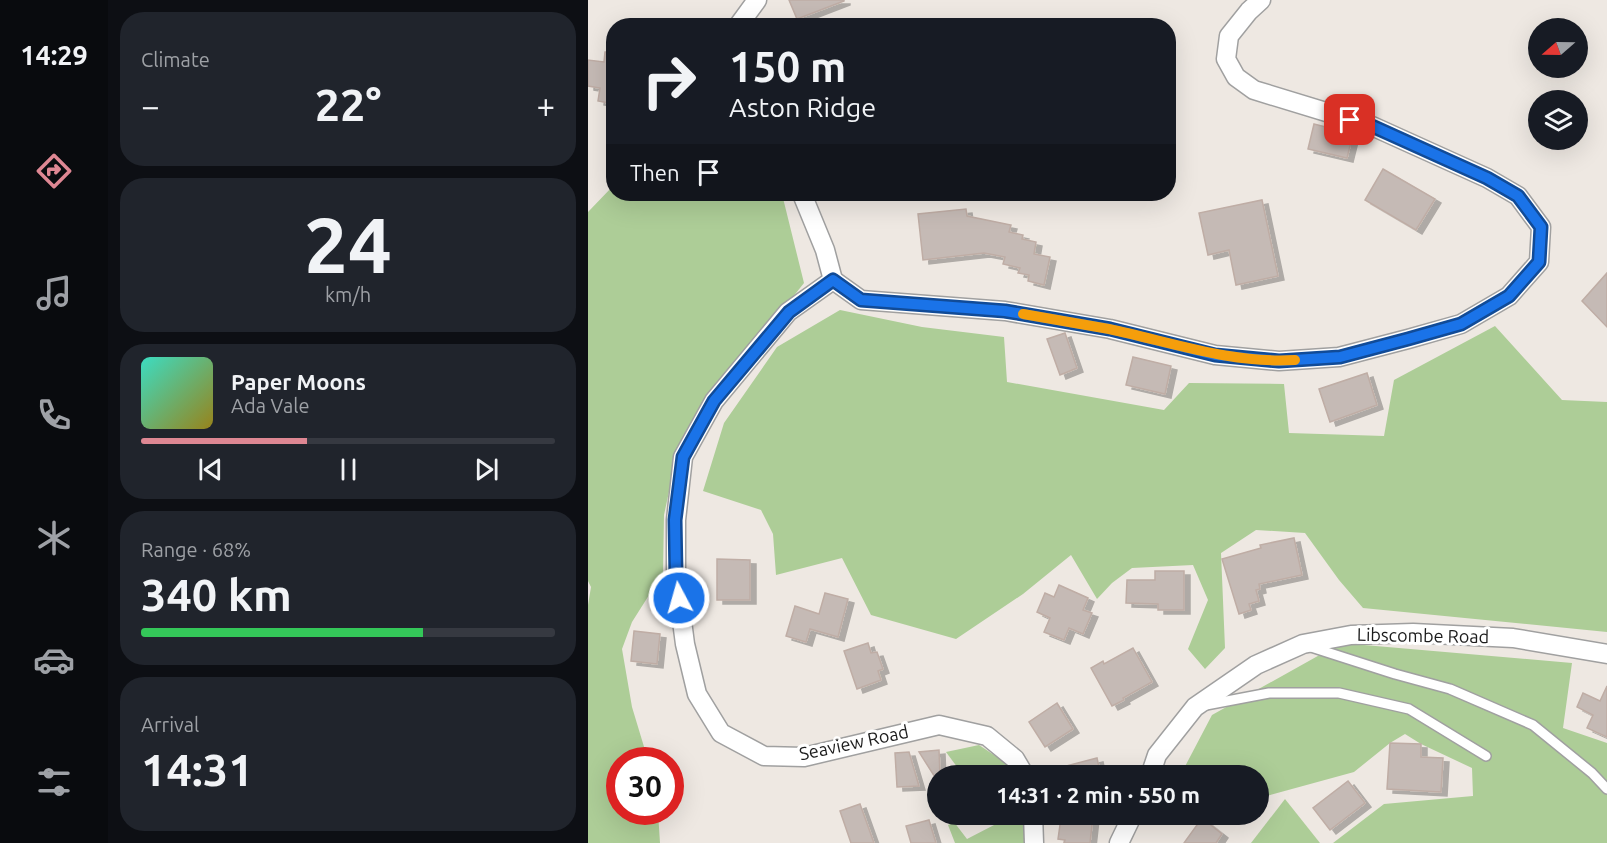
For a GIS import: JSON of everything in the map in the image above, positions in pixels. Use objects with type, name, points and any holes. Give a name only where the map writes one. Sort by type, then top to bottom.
[{"type":"street","points":[[744,18],[757,0]]},
{"type":"street","points":[[805,201],[825,250],[833,280],[861,300],[1005,311],[1110,329],[1215,355],[1279,361],[1340,357],[1461,324],[1509,296],[1539,262],[1541,227],[1518,196],[1487,178],[1372,126],[1254,90],[1236,77],[1226,59],[1229,36],[1249,11],[1262,0]]},
{"type":"street","name":"Seaview Road","points":[[833,280],[789,312],[714,401],[683,457],[675,520],[676,575],[685,644],[697,694],[721,733],[764,756],[804,757],[939,725],[987,735],[1015,759],[1019,765]]},
{"type":"street","name":"Libscombe Road","points":[[1154,765],[1157,755],[1194,707],[1256,665],[1303,644],[1351,635],[1413,633],[1513,638],[1607,654]]},
{"type":"street","points":[[1033,825],[1034,843]]},
{"type":"street","points":[[1119,843],[1128,825]]},
{"type":"lane","points":[[1303,644],[1450,689],[1533,725],[1592,773],[1607,789]]},
{"type":"lane","points":[[1194,707],[1269,693],[1339,693],[1409,708],[1486,756]]},
{"type":"green space","points":[[606,193],[606,201],[784,201],[804,283],[711,400],[677,454],[664,515],[663,573],[632,622],[622,649],[632,707],[644,747],[606,747],[606,825],[659,825],[660,843],[588,843],[588,605],[591,587],[588,581],[588,212]]},
{"type":"green space","points":[[840,310],[922,327],[1004,337],[1007,382],[1164,410],[1189,383],[1284,384],[1289,433],[1384,436],[1394,380],[1495,326],[1562,400],[1607,402],[1607,632],[1363,608],[1339,580],[1305,533],[1256,530],[1221,553],[1225,648],[1205,669],[1188,649],[1208,600],[1193,565],[1132,568],[1112,583],[1097,599],[1071,555],[1023,594],[956,639],[871,615],[842,558],[776,575],[773,534],[761,510],[703,491],[724,423],[777,347]]},
{"type":"green space","points":[[1341,643],[1572,663],[1563,728],[1607,743],[1607,843],[1333,843],[1384,804],[1473,796],[1472,768],[1405,734],[1354,772],[1269,795],[1269,765],[1186,765],[1212,715]]},
{"type":"green space","points":[[979,745],[1009,765],[956,765],[946,752]]},
{"type":"green space","points":[[1285,799],[1320,843],[1251,843],[1265,825],[1269,825],[1269,820]]},
{"type":"green space","points":[[948,825],[956,825],[967,839],[994,825],[1030,825],[1029,843],[955,843]]},
{"type":"building","points":[[789,0],[844,0],[800,18],[797,18]]},
{"type":"building","points":[[606,52],[606,102],[598,101],[600,88],[588,86],[588,60],[604,62]]},
{"type":"building","points":[[1314,124],[1353,134],[1347,158],[1308,149]]},
{"type":"building","points":[[1383,169],[1435,199],[1416,230],[1365,200]]},
{"type":"building","points":[[1262,200],[1278,276],[1236,285],[1229,250],[1208,255],[1199,213]]},
{"type":"building","points":[[966,209],[967,216],[1011,225],[1009,232],[1023,235],[1022,239],[1036,242],[1034,254],[1050,257],[1044,285],[1028,281],[1029,275],[1018,273],[1020,268],[1003,264],[1005,257],[984,253],[923,260],[918,214]]},
{"type":"building","points":[[1607,273],[1607,327],[1582,301]]},
{"type":"building","points":[[1065,333],[1077,368],[1060,375],[1047,339]]},
{"type":"building","points":[[1133,357],[1171,366],[1165,394],[1126,385]]},
{"type":"building","points":[[1367,373],[1377,405],[1330,422],[1319,389]]},
{"type":"building","points":[[1294,538],[1302,575],[1259,584],[1260,589],[1256,590],[1259,601],[1249,604],[1251,610],[1239,614],[1222,559],[1261,548],[1260,545]]},
{"type":"building","points":[[717,559],[750,560],[750,600],[717,600]]},
{"type":"building","points":[[1155,571],[1184,571],[1184,610],[1158,610],[1158,604],[1126,603],[1127,580],[1155,580]]},
{"type":"building","points":[[1059,585],[1088,598],[1083,610],[1092,613],[1083,634],[1069,628],[1064,640],[1044,632],[1050,618],[1037,612],[1045,593],[1054,597]]},
{"type":"building","points":[[825,593],[848,599],[838,637],[810,629],[806,642],[786,636],[795,606],[819,614]]},
{"type":"building","points":[[634,631],[660,634],[657,664],[631,661]]},
{"type":"building","points":[[868,643],[871,653],[877,652],[883,669],[878,671],[881,680],[857,689],[844,651]]},
{"type":"building","points":[[1133,648],[1152,682],[1112,706],[1091,668],[1103,661],[1104,664]]},
{"type":"building","points":[[1607,686],[1607,737],[1587,728],[1593,715],[1577,707],[1583,693],[1600,701]]},
{"type":"building","points":[[1057,703],[1073,729],[1045,747],[1029,722]]},
{"type":"building","points":[[1390,743],[1421,744],[1421,757],[1443,758],[1441,792],[1387,789]]},
{"type":"building","points":[[939,750],[940,765],[927,765],[919,752]]},
{"type":"building","points":[[909,752],[919,786],[897,787],[895,753]]},
{"type":"building","points":[[1097,758],[1099,765],[1070,765]]},
{"type":"building","points":[[1348,781],[1365,803],[1330,830],[1313,808]]},
{"type":"building","points":[[860,804],[874,843],[851,843],[840,811]]},
{"type":"building","points":[[927,821],[936,843],[911,843],[906,826]]},
{"type":"building","points":[[1060,825],[1092,825],[1090,843],[1064,843],[1065,840],[1058,839]]},
{"type":"building","points":[[1197,825],[1211,825],[1222,834],[1216,843],[1184,843]]},
{"type":"slow traffic","points":[[1023,314],[1110,329],[1215,355],[1279,361],[1295,360]]},
{"type":"route","points":[[679,598],[676,575],[675,520],[683,457],[714,401],[789,312],[833,280],[861,300],[1005,311],[1110,329],[1215,355],[1279,361],[1340,357],[1408,339],[1461,324],[1509,296],[1539,262],[1541,227],[1518,196],[1487,178],[1372,126],[1350,120]]}]
